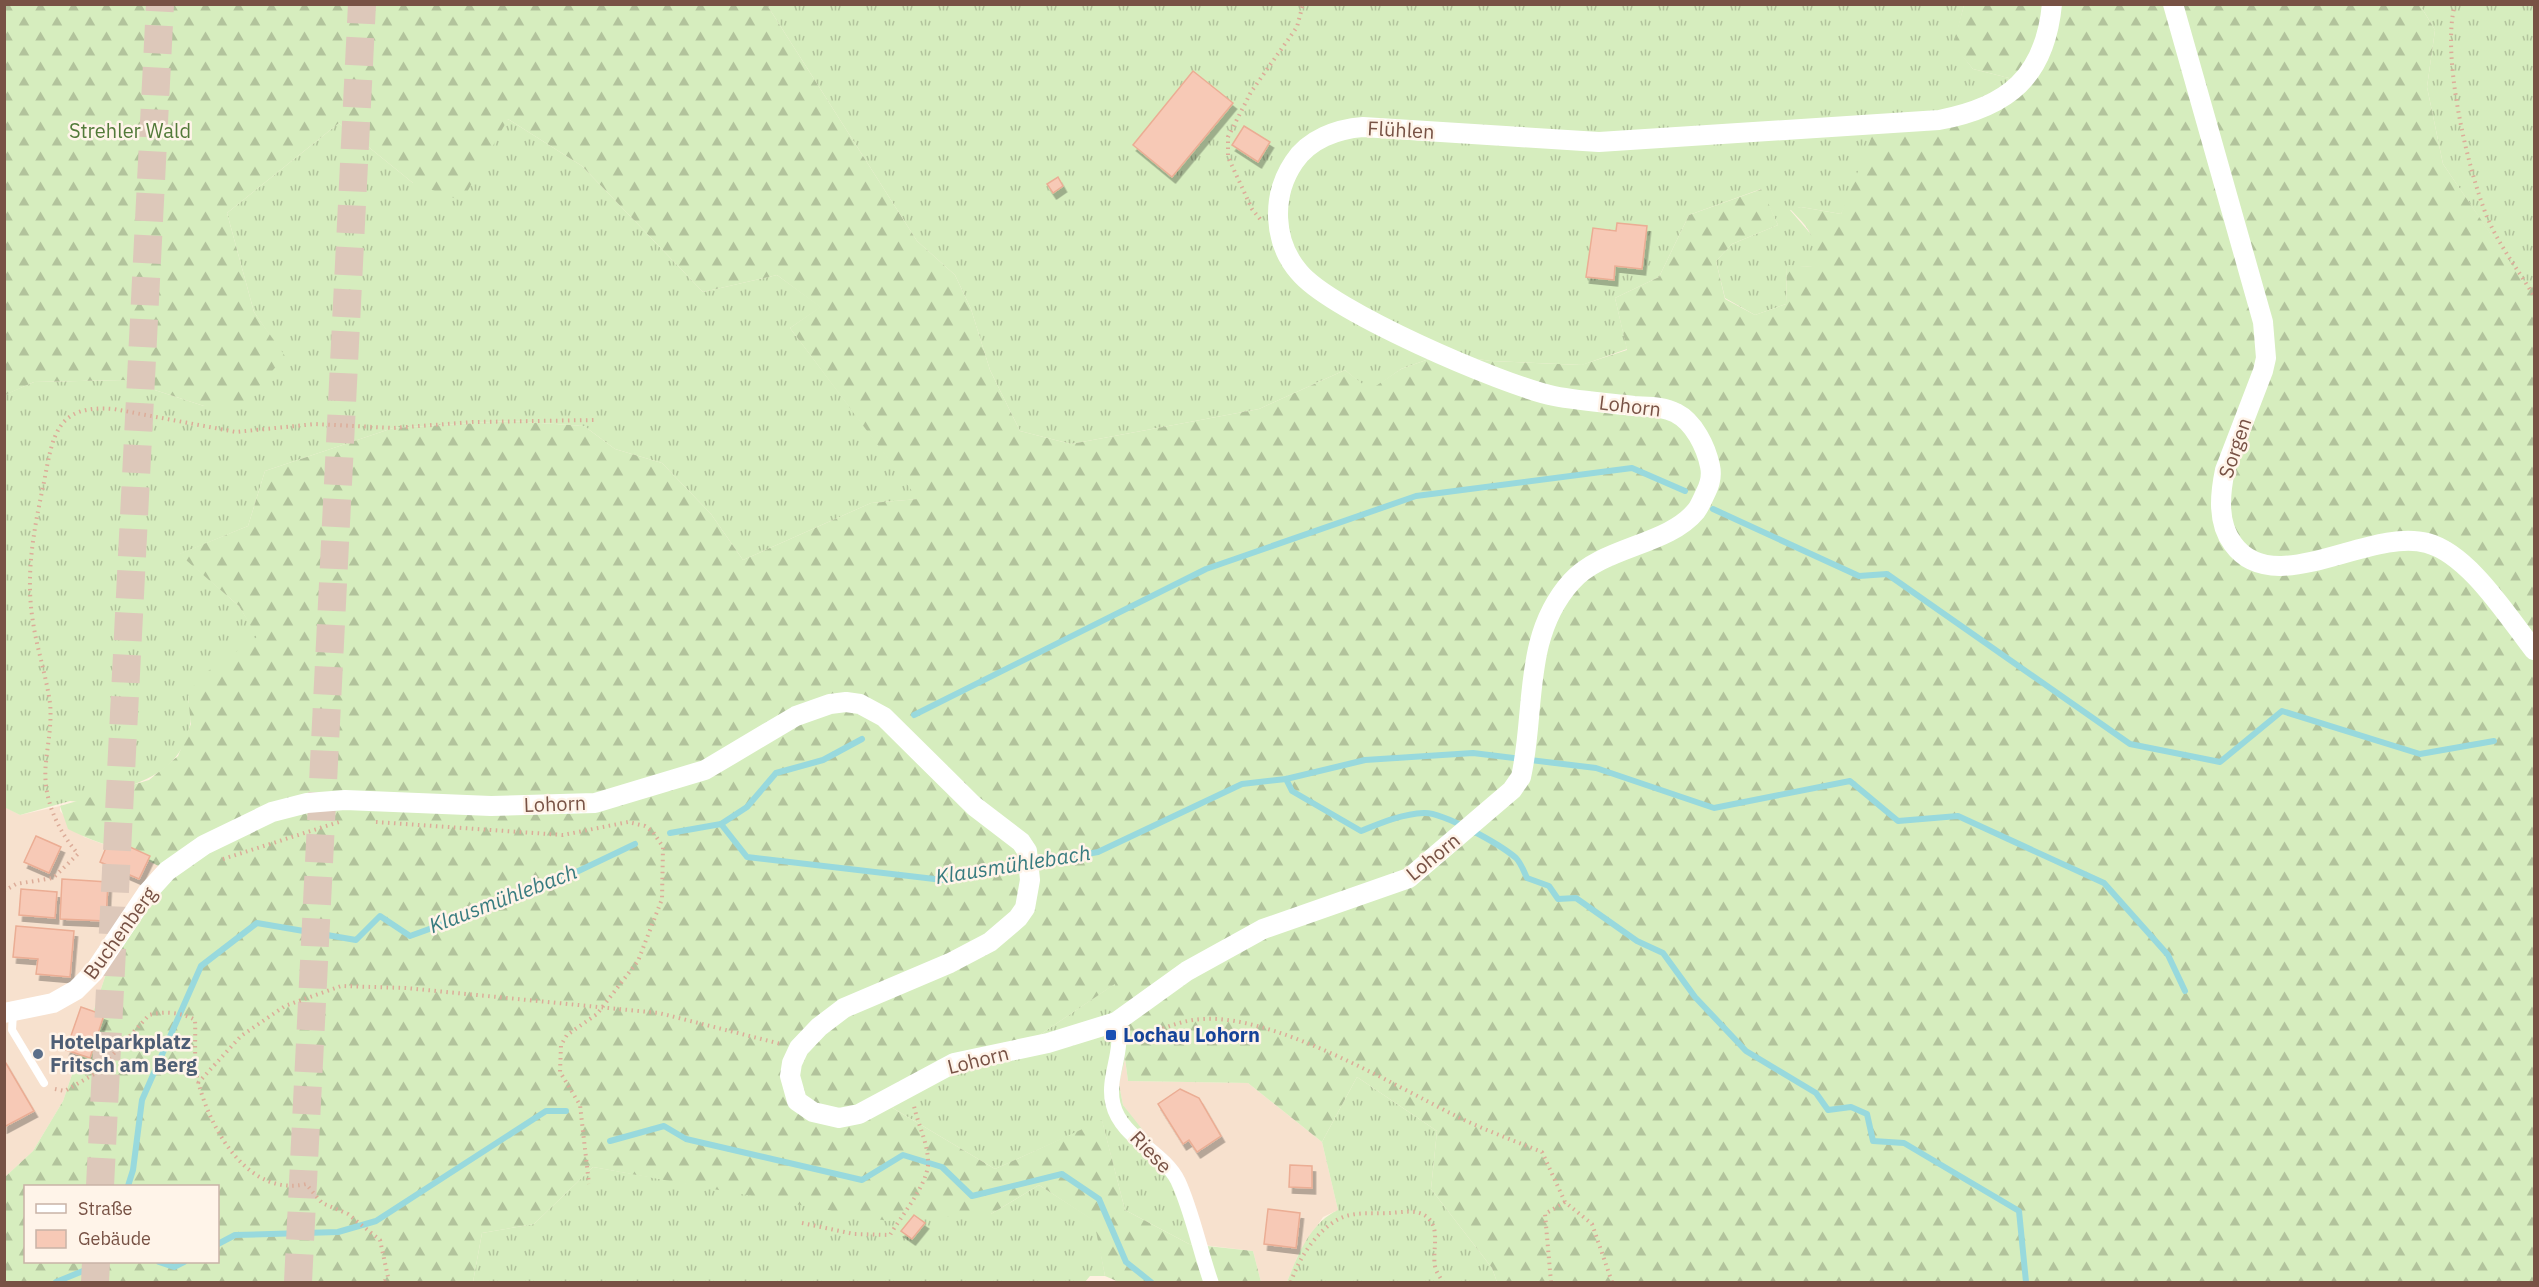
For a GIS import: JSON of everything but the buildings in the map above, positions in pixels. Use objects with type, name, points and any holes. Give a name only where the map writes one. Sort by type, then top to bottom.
[{"type":"street","name":"Flühlen","points":[[1279,233],[1277,215],[1280,196],[1293,162],[1303,150],[1317,141],[1348,128],[1378,127],[1599,142],[1939,120],[1968,114],[2011,93],[2025,81],[2044,44],[2052,4]]},
{"type":"street","name":"Sorgen","points":[[2173,4],[2263,322],[2266,342],[2263,371],[2225,470],[2222,486],[2223,526],[2230,541],[2240,554],[2252,561],[2289,567],[2392,540],[2427,543],[2442,549],[2461,562],[2535,650]]},
{"type":"street","name":"Lohorn","points":[[167,871],[204,844],[249,821],[307,803],[345,800],[491,806],[595,803],[705,770],[796,716],[830,704],[846,702],[860,704],[884,717],[974,806],[1021,842],[1028,861],[1030,889],[1024,908],[1010,927],[990,942],[950,963],[844,1008],[825,1022],[799,1048],[792,1063],[792,1089],[797,1101],[813,1112],[838,1118],[859,1114],[942,1068],[968,1059],[1048,1044],[1116,1022],[1187,972],[1263,930],[1409,878],[1516,785],[1522,772],[1527,745],[1535,656],[1547,620],[1571,582],[1586,569],[1682,524],[1697,510],[1709,484],[1711,470],[1706,451],[1692,426],[1677,413],[1652,406],[1555,396],[1503,381],[1359,314],[1317,289],[1289,260],[1279,233]]},
{"type":"street","name":"Buchenberg","points":[[9,1013],[53,1004],[86,982],[147,893],[167,871]]},
{"type":"street","name":"Riese","points":[[1116,1022],[1120,1044],[1112,1087],[1112,1103],[1118,1118],[1178,1180],[1211,1282]]},
{"type":"lane","points":[[9,1013],[12,1030],[44,1083]]},
{"type":"path","points":[[1279,233],[1266,225],[1252,209],[1228,157],[1228,137],[1251,92],[1297,27],[1304,4]]},
{"type":"path","points":[[2455,4],[2449,39],[2467,151],[2478,194],[2499,241],[2535,296]]},
{"type":"path","points":[[4,891],[16,884],[53,878],[78,854],[52,814],[46,788],[51,712],[33,621],[30,585],[33,525],[52,441],[62,423],[71,414],[98,408],[114,409],[236,432],[315,424],[393,428],[473,422],[597,420]]},
{"type":"path","points":[[222,859],[345,819]]},
{"type":"path","points":[[366,821],[563,835],[628,822],[645,826],[653,832],[663,847],[662,899],[638,962],[597,1014],[567,1035],[561,1045],[560,1072],[579,1105],[589,1184]]},
{"type":"path","points":[[198,1083],[241,1036],[285,1006],[341,986],[406,988],[659,1013],[740,1036],[799,1048]]},
{"type":"path","points":[[44,1083],[50,1088],[65,1091],[96,1072],[149,1015],[159,1012],[188,1015],[195,1020],[198,1083],[212,1120],[226,1145],[247,1168],[272,1183],[289,1188],[306,1184],[322,1203],[348,1214],[380,1239],[388,1277],[384,1282]]},
{"type":"path","points":[[1120,1044],[1165,1025],[1190,1020],[1219,1019],[1273,1031],[1385,1079],[1457,1116],[1542,1152],[1565,1202],[1592,1224],[1612,1282]]},
{"type":"path","points":[[802,1223],[854,1234],[890,1235],[920,1188],[928,1166],[925,1140],[909,1087]]},
{"type":"path","points":[[1551,1282],[1545,1214],[1565,1202]]},
{"type":"path","points":[[1292,1282],[1308,1251],[1330,1222],[1364,1213],[1403,1212],[1417,1212],[1426,1216],[1433,1223],[1436,1231],[1433,1250],[1436,1269],[1443,1282]]},
{"type":"shaded area","points":[[60,806],[60,811],[84,837],[152,862],[167,871],[111,947],[106,974],[63,1101],[33,1151],[5,1177],[5,807],[20,815]]},
{"type":"shaded area","points":[[1125,1059],[1128,1081],[1248,1083],[1322,1142],[1338,1210],[1323,1217],[1299,1253],[1287,1282],[1261,1282],[1253,1251],[1203,1245],[1147,1138],[1123,1105],[1119,1084]]},
{"type":"green space","name":"Strehler Wald","points":[[5,5],[767,5],[917,241],[955,275],[971,309],[990,370],[1020,431],[1071,444],[1259,409],[1345,370],[1370,390],[1401,369],[1443,354],[1491,361],[1581,365],[1627,350],[1615,298],[1659,277],[1689,215],[1762,189],[1778,225],[1732,244],[1716,261],[1725,299],[1755,315],[1786,304],[1787,265],[1812,267],[1813,256],[1811,235],[1790,209],[1801,207],[1841,214],[1874,131],[1998,107],[2009,78],[1973,69],[1953,45],[1964,5],[2420,5],[2435,30],[2427,87],[2443,164],[2525,284],[2534,283],[2534,1282],[1497,1282],[1492,1268],[1431,1189],[1437,1131],[1357,1077],[1322,1142],[1248,1083],[1128,1081],[1115,984],[1035,1038],[917,1072],[891,1107],[995,1169],[1102,1120],[1125,1210],[1189,1244],[1253,1251],[1261,1282],[1119,1282],[1105,1276],[1094,1221],[1039,1185],[991,1214],[888,1221],[593,1167],[534,1224],[482,1233],[473,1282],[5,1282],[5,1177],[33,1151],[63,1101],[106,974],[111,947],[167,871],[143,858],[68,829],[60,806],[149,780],[178,756],[191,724],[188,697],[198,678],[257,637],[239,606],[179,554],[248,526],[265,471],[393,428],[511,421],[584,426],[615,449],[662,463],[711,514],[743,560],[871,503],[918,499],[790,328],[820,307],[777,275],[703,292],[582,166],[508,119],[462,201],[413,183],[339,123],[227,213],[254,312],[285,356],[244,404],[204,406],[124,380],[34,382],[5,395]]},
{"type":"green space","points":[[767,5],[1964,5],[1954,45],[1973,69],[2009,78],[1998,107],[1851,195],[1841,214],[1801,207],[1790,210],[1815,239],[1813,267],[1787,266],[1786,304],[1755,315],[1725,298],[1716,261],[1732,244],[1778,225],[1761,189],[1689,215],[1659,277],[1615,298],[1627,349],[1582,365],[1491,361],[1443,354],[1401,369],[1370,391],[1345,370],[1259,409],[1071,444],[1020,431],[990,370],[971,309],[955,275],[917,241]]},
{"type":"green space","points":[[2420,5],[2534,5],[2534,283],[2525,285],[2443,164],[2427,87],[2435,30]]},
{"type":"green space","points":[[508,119],[582,166],[703,292],[777,275],[821,307],[790,328],[919,499],[871,503],[743,560],[711,514],[662,463],[615,449],[584,426],[511,421],[393,428],[265,471],[248,526],[180,554],[239,606],[258,637],[188,697],[190,725],[184,744],[175,758],[148,778],[81,802],[70,801],[20,815],[4,807],[4,395],[34,382],[124,380],[204,406],[284,356],[254,312],[227,213],[339,123],[413,183]]},
{"type":"green space","points":[[1116,983],[1125,1059],[1119,1084],[1123,1105],[1187,1186],[1203,1245],[1189,1244],[1125,1210],[1102,1121],[995,1169],[891,1107],[917,1072],[1035,1038]]},
{"type":"green space","points":[[1357,1077],[1437,1131],[1431,1189],[1492,1268],[1497,1282],[1287,1282],[1312,1231],[1338,1210],[1322,1142]]},
{"type":"green space","points":[[593,1167],[713,1188],[991,1214],[1039,1185],[1095,1221],[1105,1276],[1090,1276],[1085,1282],[473,1282],[482,1233],[534,1224]]},
{"type":"waterway","points":[[914,715],[1206,569],[1416,496],[1632,468],[1685,491]]},
{"type":"waterway","points":[[1713,509],[1859,576],[1887,574],[2130,744],[2220,762],[2282,711],[2420,754],[2494,741]]},
{"type":"waterway","points":[[721,824],[747,807],[776,773],[823,760],[862,739]]},
{"type":"waterway","name":"Klausmühlebach","points":[[670,833],[721,824],[747,857],[943,880],[1098,852],[1242,784],[1286,779],[1365,760],[1473,753],[1596,768],[1714,808],[1850,781],[1898,821],[1958,816],[2104,883],[2168,955],[2185,991]]},
{"type":"waterway","name":"Klausmühlebach","points":[[1286,779],[1292,791],[1361,831],[1400,817],[1424,813],[1458,823],[1509,852],[1518,860],[1527,878],[1549,886],[1558,899],[1576,898],[1637,941],[1663,953],[1695,997],[1746,1051],[1816,1093],[1828,1110],[1851,1107],[1867,1114],[1873,1141],[1904,1143],[2019,1211],[2026,1282]]},
{"type":"waterway","name":"Klausmühlebach","points":[[128,1185],[133,1170],[142,1100],[201,966],[257,923],[356,940],[380,916],[410,936],[545,887],[635,844]]},
{"type":"waterway","points":[[219,1243],[235,1235],[338,1232],[376,1221],[546,1111],[566,1111]]},
{"type":"waterway","points":[[610,1141],[664,1126],[686,1139],[862,1180],[903,1155],[942,1167],[972,1196],[1062,1174],[1099,1199],[1126,1262],[1151,1282]]},
{"type":"waterway","name":"Klausmühlebach","points":[[56,1282],[83,1271],[91,1263]]},
{"type":"waterway","points":[[162,1263],[174,1267],[182,1263]]},
{"type":"tunnel","points":[[100,1185],[160,4]]},
{"type":"tunnel","points":[[298,1282],[362,4]]},
{"type":"tunnel","points":[[95,1282],[96,1263]]},
{"type":"place","name":"Lochau Lohorn","points":[[1111,1035]]},
{"type":"place","name":"Hotelparkplatz Fritsch am Berg","points":[[38,1054]]}]
